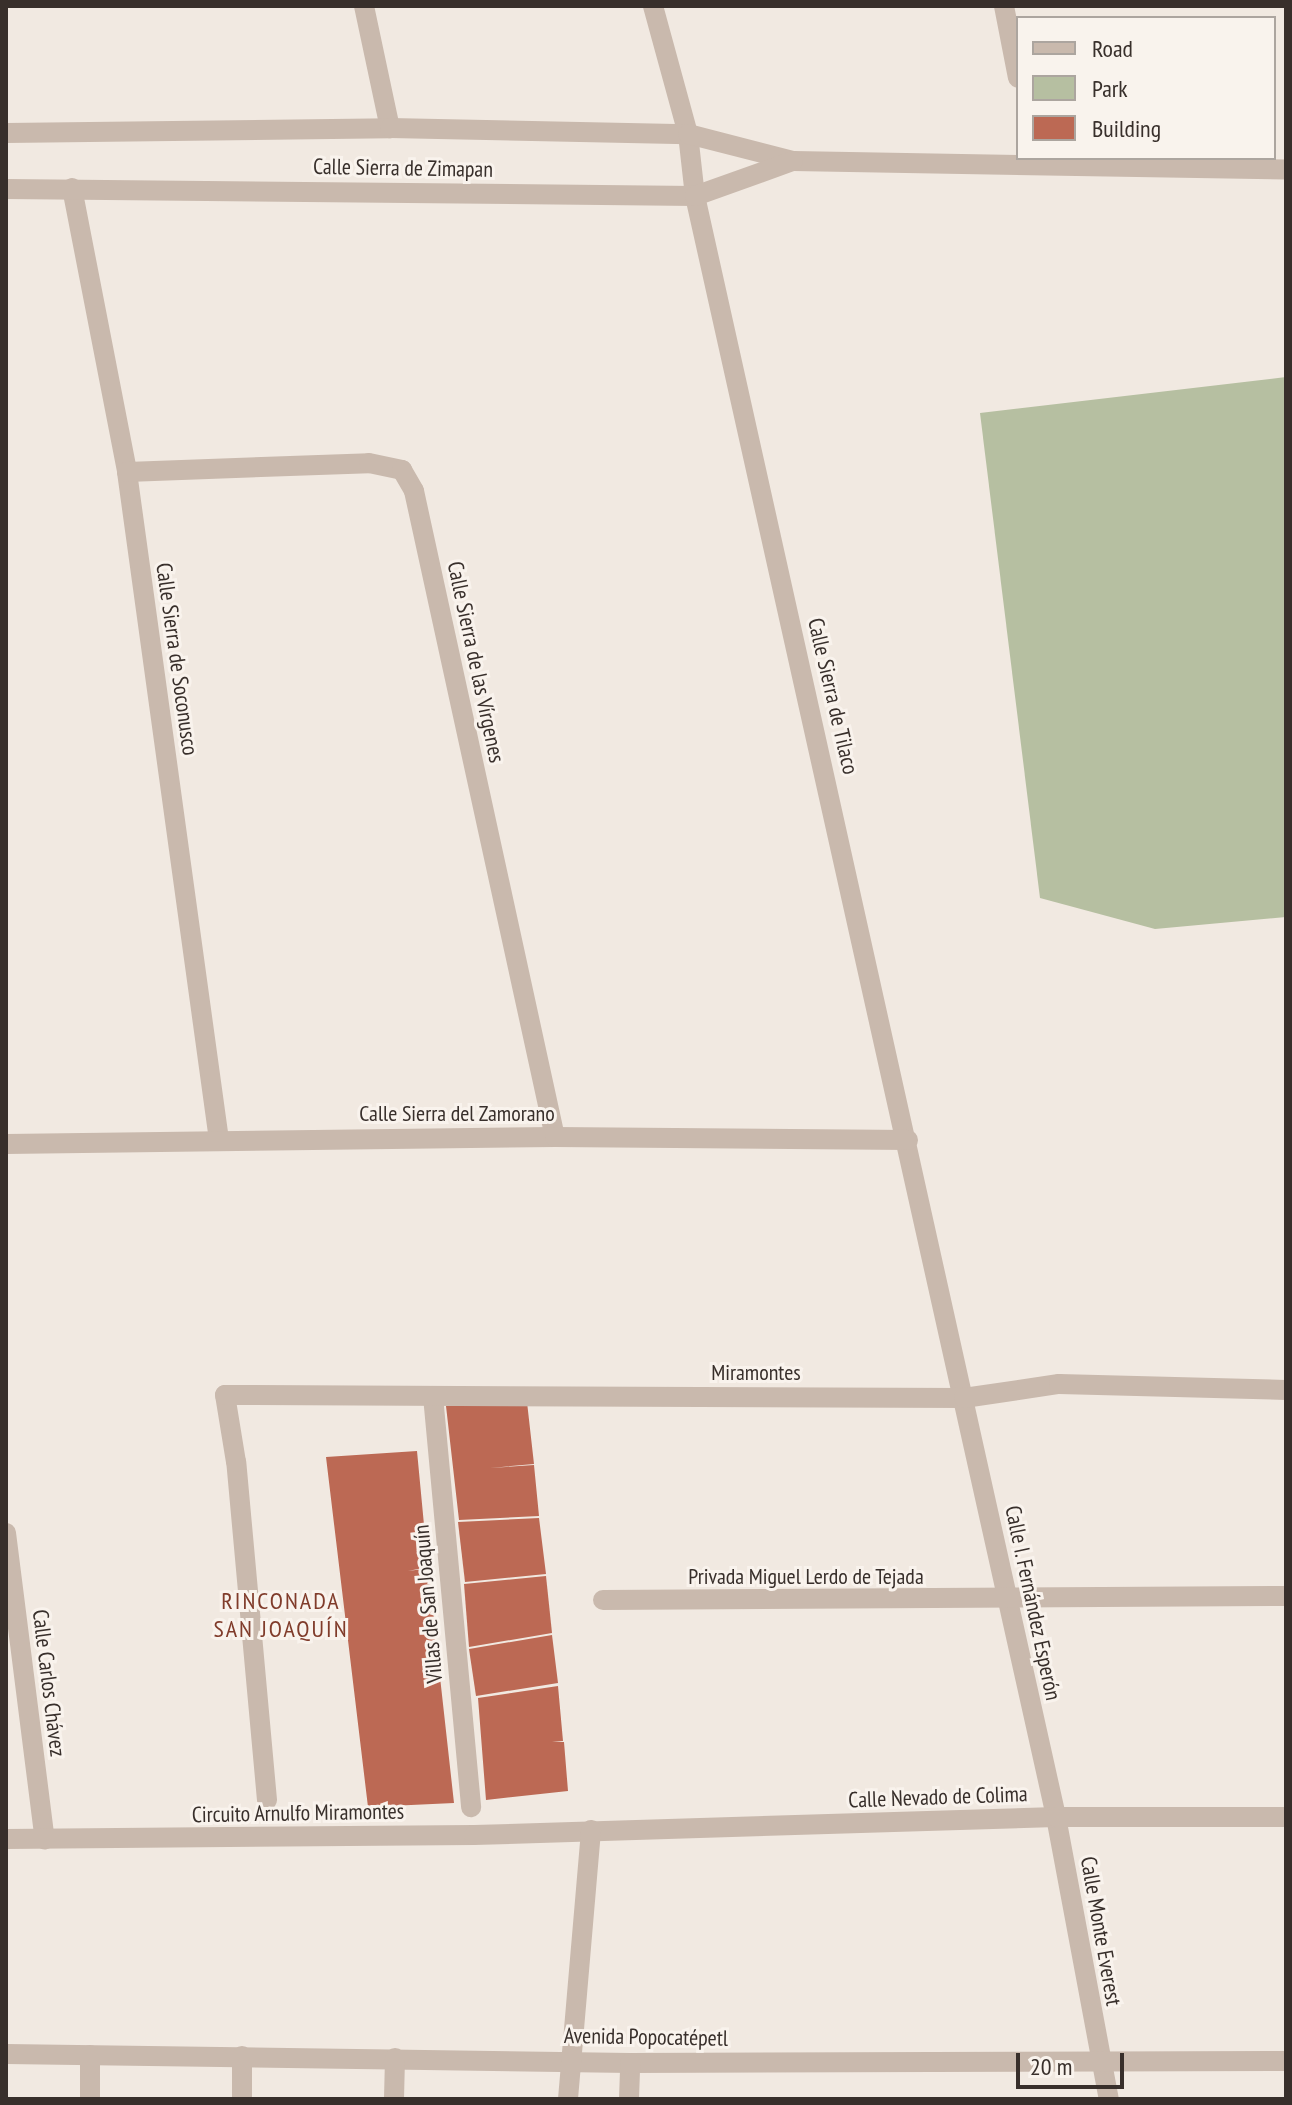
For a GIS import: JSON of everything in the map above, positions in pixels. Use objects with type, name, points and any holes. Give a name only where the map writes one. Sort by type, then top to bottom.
[{"type":"street","points":[[364,6],[390,128]]},
{"type":"street","name":"Calle Sierra de Tilaco","points":[[653,6],[688,134],[695,196],[964,1398]]},
{"type":"street","points":[[1004,6],[1016,68]]},
{"type":"street","name":"Calle Sierra de Zimapan","points":[[6,133],[390,128],[688,134],[793,161],[1033,160],[1286,170]]},
{"type":"street","name":"Calle Sierra de Zimapan","points":[[6,189],[695,196],[793,161]]},
{"type":"street","name":"Calle Sierra de Soconusco","points":[[72,188],[127,472],[219,1140]]},
{"type":"street","name":"Calle Sierra de las Vírgenes","points":[[127,472],[369,463],[402,470],[414,491],[555,1137]]},
{"type":"street","name":"Calle Sierra del Zamorano","points":[[6,1144],[555,1137],[908,1140]]},
{"type":"street","name":"Miramontes","points":[[267,1800],[236,1462],[225,1395],[964,1398],[1059,1384],[1286,1390]]},
{"type":"street","name":"Villas de San Joaquín","points":[[433,1396],[471,1807]]},
{"type":"street","name":"Calle I. Fernández Esperón","points":[[964,1398],[1056,1817]]},
{"type":"street","name":"Calle Carlos Chávez","points":[[6,1533],[45,1840]]},
{"type":"street","name":"Privada Miguel Lerdo de Tejada","points":[[603,1600],[1008,1602],[1286,1596]]},
{"type":"street","name":"Calle Nevado de Colima","points":[[591,1830],[1056,1817],[1286,1817]]},
{"type":"street","name":"Calle Monte Everest","points":[[1056,1817],[1109,2099]]},
{"type":"street","points":[[568,2099],[574,2060],[591,1830]]},
{"type":"street","name":"Circuito Arnulfo Miramontes","points":[[6,1839],[591,1830]]},
{"type":"street","name":"Avenida Popocatépetl","points":[[6,2054],[630,2063],[1286,2061]]},
{"type":"street","points":[[90,2055],[90,2099]]},
{"type":"street","points":[[242,2056],[242,2099]]},
{"type":"street","points":[[394,2099],[395,2058]]},
{"type":"street","points":[[629,2099],[630,2063]]},
{"type":"green space","points":[[1286,377],[1286,917],[1155,929],[1040,898],[980,413]]},
{"type":"building","points":[[527,1402],[534,1464],[490,1468],[534,1465],[539,1516],[459,1520],[446,1406]]},
{"type":"building","points":[[417,1451],[428,1567],[408,1571],[431,1568],[435,1640],[426,1642],[436,1641],[454,1803],[368,1807],[326,1457]]},
{"type":"building","points":[[539,1518],[546,1574],[465,1582],[458,1522]]},
{"type":"building","points":[[546,1576],[552,1633],[469,1647],[464,1584]]},
{"type":"building","points":[[552,1635],[558,1683],[476,1696],[469,1649]]},
{"type":"building","points":[[558,1686],[563,1741],[552,1742],[564,1742],[568,1791],[486,1800],[478,1698]]},
{"type":"district","name":"RINCONADA SAN JOAQUÍN","points":[[281,1615]]}]
